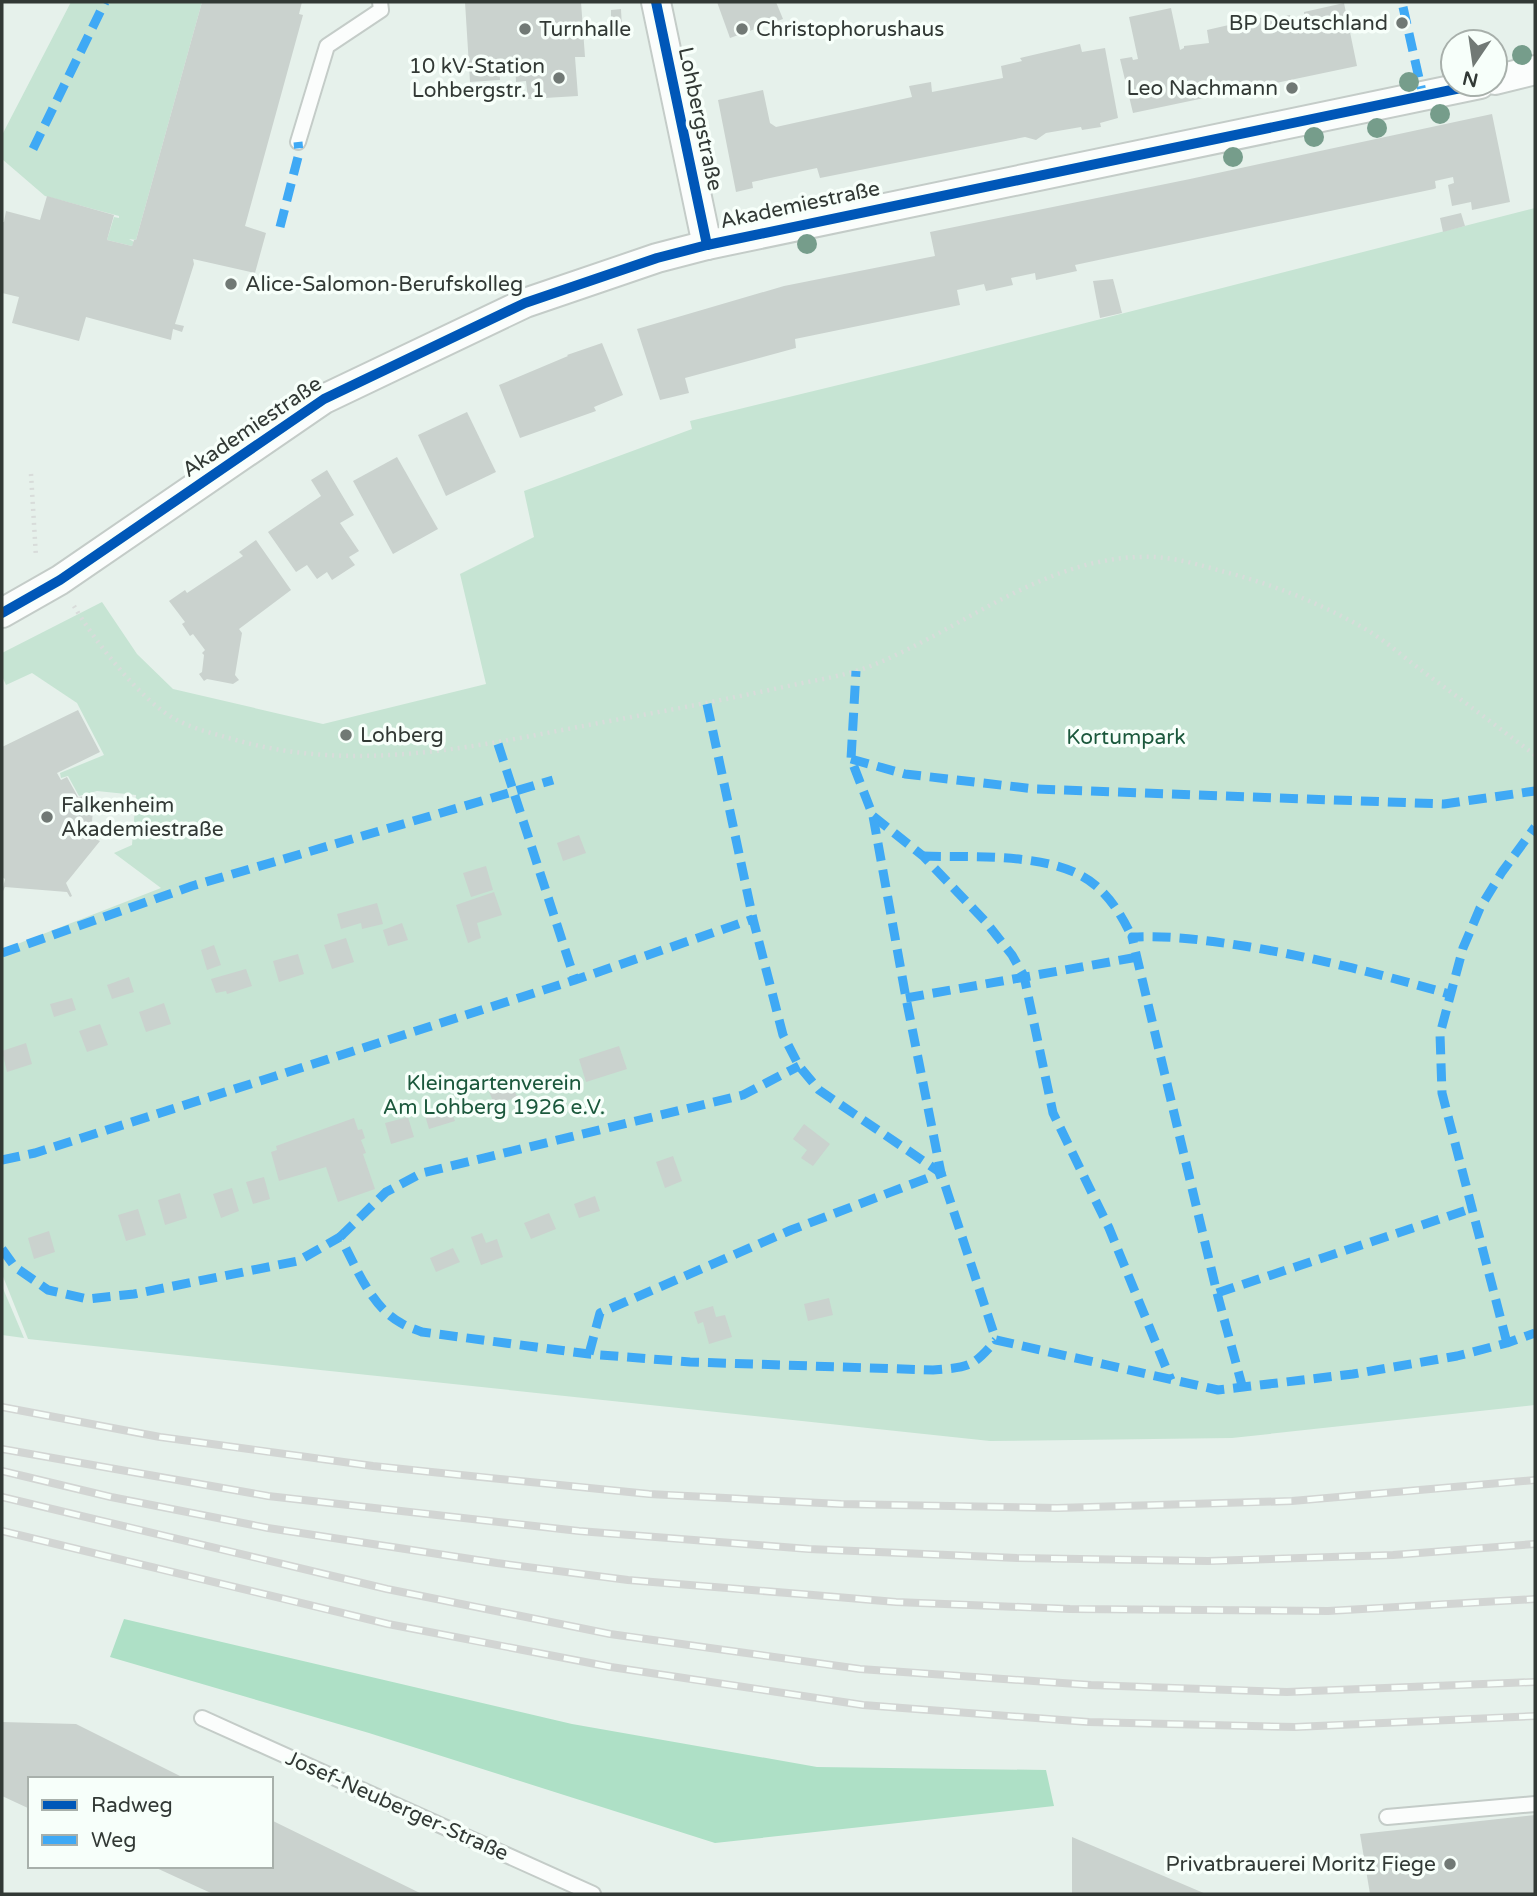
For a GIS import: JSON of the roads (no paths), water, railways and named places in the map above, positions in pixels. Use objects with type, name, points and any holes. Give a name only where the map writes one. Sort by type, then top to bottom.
[{"type":"street","name":"Lohbergstraße","points":[[656,2],[707,245]]},
{"type":"street","points":[[1509,76],[1535,70]]},
{"type":"street","name":"Akademiestraße","points":[[2,613],[60,580],[324,399],[525,303],[657,258],[707,245],[1439,93]]},
{"type":"lane","points":[[298,142],[327,46],[381,10],[380,2]]},
{"type":"lane","name":"Josef-Neuberger-Straße","points":[[202,1718],[593,1894]]},
{"type":"lane","points":[[1387,1817],[1535,1804]]},
{"type":"railway","points":[[2,1407],[160,1437],[373,1466],[649,1494],[841,1504],[1057,1508],[1292,1501],[1535,1480]]},
{"type":"railway","points":[[2,1449],[268,1496],[579,1531],[809,1549],[1017,1558],[1208,1561],[1393,1555],[1535,1544]]},
{"type":"railway","points":[[2,1471],[111,1497],[268,1528],[628,1580],[896,1602],[1070,1609],[1328,1611],[1535,1599]]},
{"type":"railway","points":[[2,1497],[387,1589],[610,1634],[860,1669],[1091,1685],[1287,1692],[1535,1682]]},
{"type":"railway","points":[[2,1531],[388,1624],[611,1667],[863,1705],[1089,1722],[1295,1727],[1535,1716]]},
{"type":"place","name":"BP Deutschland","points":[[1402,23]]},
{"type":"place","name":"Turnhalle","points":[[525,29]]},
{"type":"place","name":"Christophorushaus","points":[[742,29]]},
{"type":"place","name":"10 kV-Station Lohbergstr. 1","points":[[559,78]]},
{"type":"place","name":"Leo Nachmann","points":[[1292,88]]},
{"type":"place","name":"Alice-Salomon-Berufskolleg","points":[[231,284]]},
{"type":"place","name":"Lohberg","points":[[346,735]]},
{"type":"place","name":"Falkenheim Akademiestraße","points":[[47,817]]},
{"type":"place","name":"Privatbrauerei Moritz Fiege","points":[[1450,1864]]},
{"type":"park label","name":"Kortumpark","points":[[1126,737]]},
{"type":"park label","name":"Kleingartenverein Am Lohberg 1926 e.V.","points":[[494,1095]]}]
